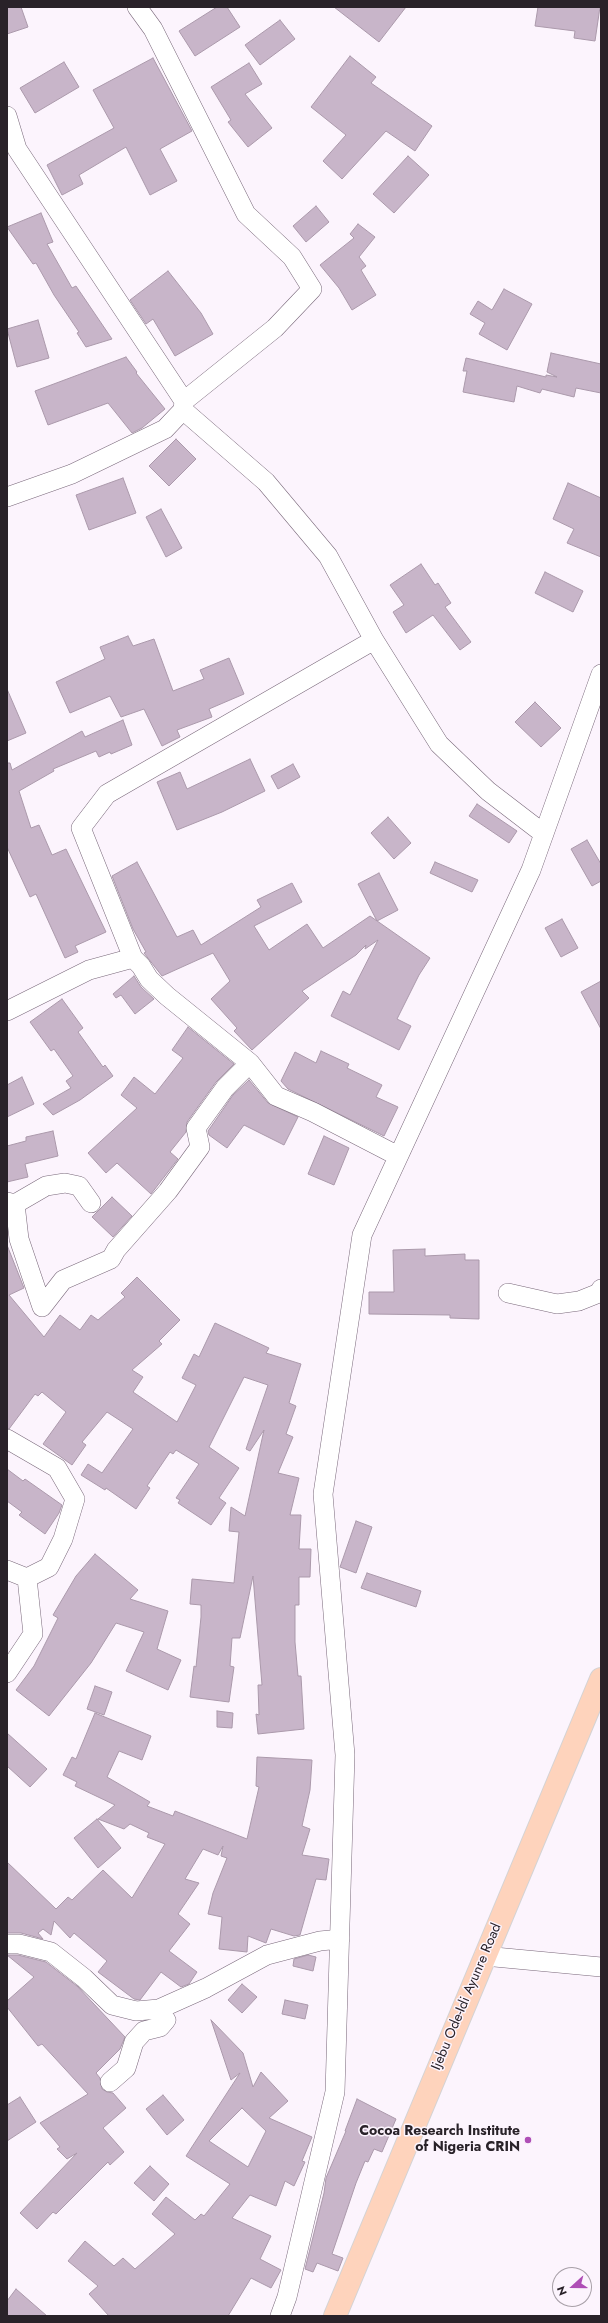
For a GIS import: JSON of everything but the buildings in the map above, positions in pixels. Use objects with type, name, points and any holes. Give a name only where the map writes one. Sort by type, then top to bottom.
[{"type":"main road","name":"Ijebu Ode-Idi Ayunre Road","points":[[335,2316],[484,1956],[601,1679]]},
{"type":"street","points":[[7,497],[72,474],[165,429],[184,405],[275,328],[312,289],[292,257],[246,214],[153,29],[137,7]]},
{"type":"street","points":[[7,116],[17,149],[184,405],[266,482],[328,556],[374,640],[439,744],[488,791],[544,834]]},
{"type":"street","points":[[374,640],[107,794],[82,828],[133,958],[141,966],[149,979],[167,996],[250,1063],[276,1096],[294,1102],[398,1156]]},
{"type":"street","points":[[280,2316],[287,2297],[335,2092],[345,1755],[323,1494],[362,1235],[531,870],[601,674]]},
{"type":"street","points":[[7,1011],[89,970],[133,958]]},
{"type":"street","points":[[91,1203],[79,1186],[65,1183],[46,1186],[11,1203],[19,1238],[42,1307],[63,1280],[111,1259],[116,1250],[168,1191],[200,1147],[196,1128],[226,1088],[250,1063]]},
{"type":"street","points":[[508,1293],[557,1304],[579,1302],[599,1293],[601,1289]]},
{"type":"street","points":[[7,1439],[57,1468],[75,1499],[63,1539],[49,1567],[27,1578],[7,1570]]},
{"type":"street","points":[[7,1673],[33,1634],[27,1578]]},
{"type":"street","points":[[7,1944],[19,1944],[51,1952],[84,1978],[112,2005],[136,2011],[159,2010],[206,1988],[267,1955],[320,1941],[340,1939]]},
{"type":"street","points":[[484,1956],[601,1967]]},
{"type":"street","points":[[110,2082],[126,2068],[134,2042],[144,2031],[160,2027],[166,2020],[159,2010]]},
{"type":"place","name":"Cocoa Research Institute of Nigeria CRIN","points":[[528,2140]]}]
